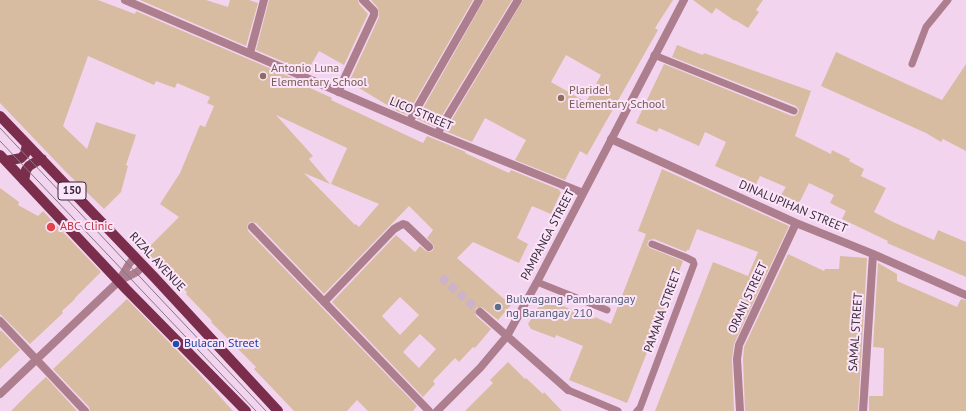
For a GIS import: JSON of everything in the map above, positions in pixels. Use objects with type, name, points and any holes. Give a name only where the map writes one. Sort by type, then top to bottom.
[{"type":"main road","name":"RIZAL AVENUE","points":[[0,116],[135,257],[278,411]]},
{"type":"main road","points":[[3,158],[21,158],[25,154],[27,144]]},
{"type":"main road","name":"150","points":[[3,158],[119,281],[246,411]]},
{"type":"main road","points":[[24,181],[26,170],[29,166],[42,159]]},
{"type":"street","name":"LICO STREET","points":[[125,0],[437,134],[583,193]]},
{"type":"street","points":[[250,53],[264,0]]},
{"type":"street","points":[[338,92],[374,15],[374,11],[364,0]]},
{"type":"street","points":[[409,122],[479,0]]},
{"type":"street","points":[[437,134],[518,0]]},
{"type":"street","name":"PAMPANGA STREET","points":[[437,411],[480,368],[507,336],[537,282],[684,0]]},
{"type":"street","name":"DINALUPIHAN STREET","points":[[611,139],[796,223],[966,294]]},
{"type":"street","name":"ORANI STREET","points":[[740,411],[737,359],[739,345],[796,223]]},
{"type":"street","points":[[324,302],[394,229],[399,226],[403,224],[406,225],[429,247]]},
{"type":"street","points":[[252,228],[429,411]]},
{"type":"street","name":"SAMAL STREET","points":[[863,411],[873,254]]},
{"type":"street","points":[[0,394],[119,281],[135,257]]},
{"type":"street","points":[[119,281],[137,272],[143,266]]},
{"type":"street","points":[[480,312],[568,390]]},
{"type":"street","points":[[0,321],[85,411]]},
{"type":"lane","points":[[912,64],[926,27],[948,0]]},
{"type":"lane","points":[[654,55],[794,112]]},
{"type":"lane","name":"PAMANA STREET","points":[[637,411],[640,408],[694,264],[693,261],[685,257],[652,244]]},
{"type":"lane","points":[[537,282],[607,310]]},
{"type":"lane","points":[[568,390],[618,411]]},
{"type":"building","points":[[0,0],[98,0],[135,14],[136,11],[302,82],[301,84],[332,98],[331,100],[423,143],[427,136],[466,152],[465,153],[509,173],[511,170],[560,190],[559,191],[561,192],[551,214],[532,206],[517,238],[528,244],[519,263],[473,242],[457,258],[511,305],[498,320],[483,308],[476,308],[476,316],[491,329],[475,348],[473,347],[459,362],[455,358],[433,381],[435,384],[423,397],[332,302],[396,235],[415,252],[420,246],[426,251],[430,252],[433,250],[434,246],[427,238],[433,230],[409,206],[324,294],[256,223],[250,222],[247,226],[248,231],[417,406],[413,411],[368,411],[357,400],[347,411],[294,411],[254,369],[256,367],[211,322],[212,321],[186,294],[187,292],[145,251],[179,217],[160,204],[180,173],[200,125],[205,127],[214,106],[207,103],[210,97],[177,83],[175,88],[156,81],[154,85],[88,56],[63,126],[87,149],[96,122],[136,135],[126,165],[128,166],[121,192],[104,209],[66,172],[0,103]],"holes":[[[276,115],[347,148],[331,184],[379,204],[359,227],[356,224],[355,225],[304,173],[330,184],[309,159],[313,156]],[[400,297],[419,315],[400,335],[382,316]],[[420,334],[436,349],[419,368],[403,352]]]},
{"type":"building","points":[[140,0],[206,0],[228,7],[230,0],[249,0],[258,3],[246,46]]},
{"type":"building","points":[[269,0],[358,0],[359,4],[368,14],[344,65],[319,51],[307,72],[256,50]]},
{"type":"building","points":[[371,0],[473,0],[407,115],[397,111],[349,82],[379,17],[378,8]]},
{"type":"building","points":[[484,0],[512,0],[435,127],[417,119]]},
{"type":"building","points":[[523,0],[673,0],[655,28],[658,30],[587,155],[580,151],[565,180],[515,160],[526,140],[485,118],[472,142],[445,131]],"holes":[[[566,55],[601,75],[586,102],[551,82]]]},
{"type":"building","points":[[693,0],[763,0],[756,10],[759,12],[748,28],[716,8],[712,14]]},
{"type":"building","points":[[677,45],[811,91],[795,136],[831,154],[832,150],[850,159],[849,161],[864,169],[861,176],[886,188],[874,212],[934,240],[938,230],[966,242],[966,277],[887,243],[888,241],[842,219],[846,211],[830,203],[834,195],[809,183],[799,203],[781,195],[786,187],[760,176],[756,184],[715,166],[726,142],[705,132],[699,146],[659,128],[657,132],[636,123],[664,64],[792,116],[795,116],[798,113],[799,110],[796,106],[672,57]]},
{"type":"building","points":[[836,52],[942,100],[966,64],[966,151],[943,139],[941,142],[926,133],[821,86]]},
{"type":"building","points":[[662,169],[789,226],[734,344],[732,359],[734,411],[655,411],[713,262],[748,276],[758,252],[697,229],[689,250],[686,252],[654,239],[649,240],[647,245],[650,248],[683,261],[627,403],[569,380],[583,346],[556,335],[555,338],[531,329],[528,324],[544,298],[594,319],[595,317],[611,324],[646,234],[638,231]]},
{"type":"building","points":[[0,188],[19,202],[18,205],[38,216],[43,211],[101,272],[62,311],[63,313],[30,344],[0,314]]},
{"type":"building","points":[[788,254],[824,271],[825,269],[839,269],[840,256],[867,258],[858,411],[745,411],[744,347]]},
{"type":"building","points":[[878,263],[897,274],[897,281],[957,307],[961,299],[966,300],[966,411],[869,411],[869,396],[883,396],[884,348],[873,347]]},
{"type":"building","points":[[127,299],[195,369],[233,411],[90,411],[89,407],[53,369]]},
{"type":"building","points":[[1,330],[20,350],[0,369],[0,332]]},
{"type":"building","points":[[508,362],[543,394],[544,392],[562,411],[465,411],[493,383],[490,380]]},
{"type":"building","points":[[46,377],[77,411],[11,411],[34,388]]},
{"type":"tunnel","points":[[441,277],[480,312]]},
{"type":"tram line","points":[[0,128],[266,411]]},
{"type":"tram line","points":[[0,141],[256,411]]},
{"type":"place","name":"Antonio Luna Elementary School","points":[[263,76]]},
{"type":"place","name":"Plaridel Elementary School","points":[[561,98]]},
{"type":"place","name":"ABC Clinic","points":[[51,227]]},
{"type":"place","name":"Bulwagang Pambarangay ng Barangay 210","points":[[498,307]]},
{"type":"place","name":"Bulacan Street","points":[[176,344]]}]
